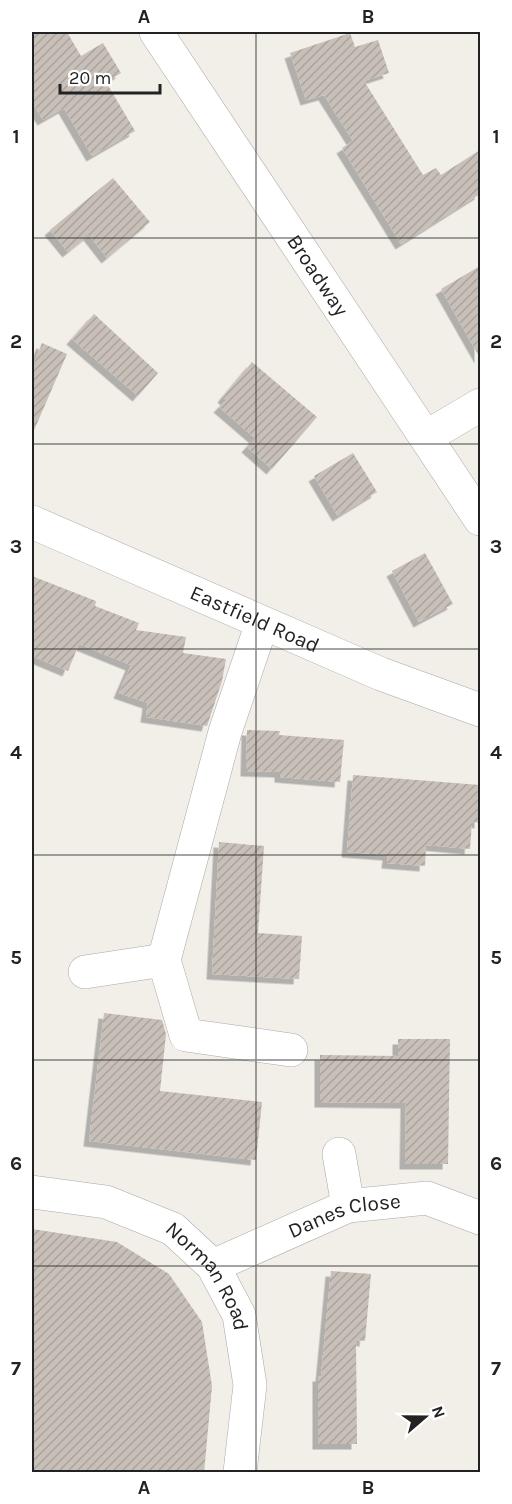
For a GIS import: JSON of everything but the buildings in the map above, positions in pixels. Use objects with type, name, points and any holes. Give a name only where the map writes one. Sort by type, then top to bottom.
[{"type":"street","name":"Broadway","points":[[156,32],[480,519]]},
{"type":"street","points":[[426,437],[480,405]]},
{"type":"street","name":"Eastfield Road","points":[[32,522],[381,674],[480,710]]},
{"type":"street","points":[[262,623],[225,732],[164,960],[186,1035],[291,1050]]},
{"type":"street","points":[[86,972],[164,960]]},
{"type":"street","points":[[337,1153],[348,1206]]},
{"type":"street","name":"Norman Road","points":[[32,1192],[106,1202],[173,1229],[213,1266],[239,1315],[250,1385],[240,1473]]},
{"type":"street","name":"Danes Close","points":[[213,1266],[348,1206],[427,1198],[480,1218]]}]
